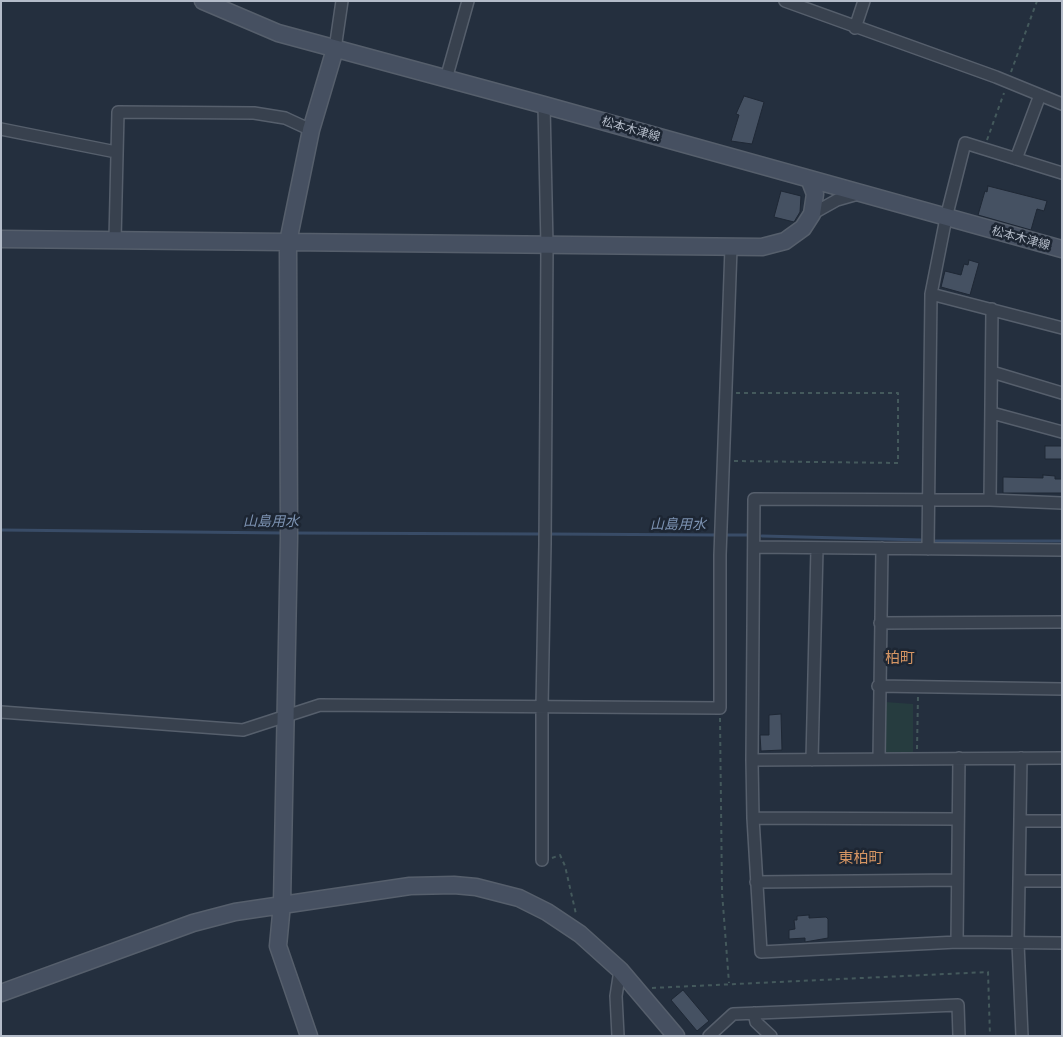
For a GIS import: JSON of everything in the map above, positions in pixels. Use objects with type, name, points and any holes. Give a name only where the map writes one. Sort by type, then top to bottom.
[{"type":"street","name":"松本木津線","points":[[203,1],[278,33],[544,104],[810,181],[1062,250]]},
{"type":"street","points":[[309,1036],[278,946],[282,904],[289,533],[288,242],[311,130],[335,49],[342,1]]},
{"type":"street","points":[[446,79],[468,1]]},
{"type":"street","points":[[786,1],[855,28],[1008,82],[1062,104]]},
{"type":"street","points":[[855,28],[864,1]]},
{"type":"street","points":[[1016,159],[1040,95]]},
{"type":"street","points":[[542,860],[547,246],[544,104]]},
{"type":"street","points":[[115,240],[118,112],[254,113],[285,118],[311,130]]},
{"type":"street","points":[[1,129],[116,152]]},
{"type":"street","points":[[928,549],[931,294],[946,218],[965,143],[1062,173]]},
{"type":"street","points":[[1,239],[762,248],[785,241],[803,228],[812,214],[815,194],[810,181]]},
{"type":"street","points":[[812,214],[837,200],[859,194]]},
{"type":"street","points":[[1,712],[243,730],[320,705],[720,708],[720,555],[731,248]]},
{"type":"street","points":[[931,294],[1062,328]]},
{"type":"street","points":[[990,500],[992,309]]},
{"type":"street","points":[[992,372],[1062,393]]},
{"type":"street","points":[[992,413],[1062,432]]},
{"type":"street","points":[[1062,503],[990,500],[754,499],[752,760],[753,818],[761,952],[957,942],[1062,943]]},
{"type":"street","points":[[754,548],[1062,550]]},
{"type":"street","points":[[812,760],[817,548]]},
{"type":"street","points":[[879,759],[878,686],[882,548]]},
{"type":"street","points":[[880,623],[1062,622]]},
{"type":"street","points":[[878,686],[1062,689]]},
{"type":"street","points":[[957,942],[956,880],[959,758]]},
{"type":"street","points":[[1021,758],[1018,943],[1022,1036]]},
{"type":"street","points":[[752,760],[1062,758]]},
{"type":"street","points":[[753,818],[957,819]]},
{"type":"street","points":[[1020,821],[1062,821]]},
{"type":"street","points":[[756,882],[956,880]]},
{"type":"street","points":[[1019,881],[1062,881]]},
{"type":"street","points":[[1,993],[193,923],[282,904],[410,886],[454,885],[476,887],[519,898],[547,912],[580,934],[620,970],[676,1036]]},
{"type":"street","points":[[618,1036],[616,996],[620,970]]},
{"type":"street","points":[[709,1036],[733,1014],[958,1005],[959,1036]]},
{"type":"street","points":[[754,1013],[756,1022],[771,1036]]},
{"type":"path","points":[[984,148],[1037,1]]},
{"type":"path","points":[[723,461],[898,462],[898,393],[726,393]]},
{"type":"path","points":[[917,759],[918,687]]},
{"type":"path","points":[[720,708],[722,892],[730,983]]},
{"type":"path","points":[[542,860],[560,855],[565,866],[580,934]]},
{"type":"path","points":[[640,994],[655,986],[988,972],[990,1036]]},
{"type":"green space","points":[[885,702],[913,704],[913,754],[884,754]]},
{"type":"building","points":[[744,96],[764,102],[752,144],[731,141],[739,115],[736,114]]},
{"type":"building","points":[[988,186],[1047,201],[1044,211],[1037,209],[1031,230],[978,215]]},
{"type":"building","points":[[781,191],[801,196],[800,212],[794,222],[774,217]]},
{"type":"building","points":[[969,260],[979,263],[970,295],[941,287],[945,271],[961,275],[964,264],[968,265]]},
{"type":"building","points":[[1045,446],[1062,446],[1062,459],[1045,459]]},
{"type":"building","points":[[1043,475],[1062,479],[1062,493],[1003,493],[1003,477],[1043,478]]},
{"type":"building","points":[[781,714],[782,750],[761,751],[760,735],[769,735],[769,715]]},
{"type":"building","points":[[809,915],[809,918],[826,917],[828,919],[828,938],[805,942],[805,938],[789,939],[789,930],[795,929],[794,920],[797,920],[797,916]]},
{"type":"building","points":[[683,990],[709,1021],[697,1031],[671,1000]]},
{"type":"waterway","name":"山島用水","points":[[1,530],[283,533]]},
{"type":"waterway","name":"山島用水","points":[[294,533],[540,534]]},
{"type":"waterway","name":"山島用水","points":[[549,534],[717,535]]},
{"type":"waterway","name":"山島用水","points":[[727,535],[748,535]]},
{"type":"waterway","name":"山島用水","points":[[762,536],[922,540]]},
{"type":"waterway","name":"山島用水","points":[[934,541],[1062,541]]},
{"type":"district","name":"柏町","points":[[900,658]]},
{"type":"district","name":"東柏町","points":[[861,858]]}]
